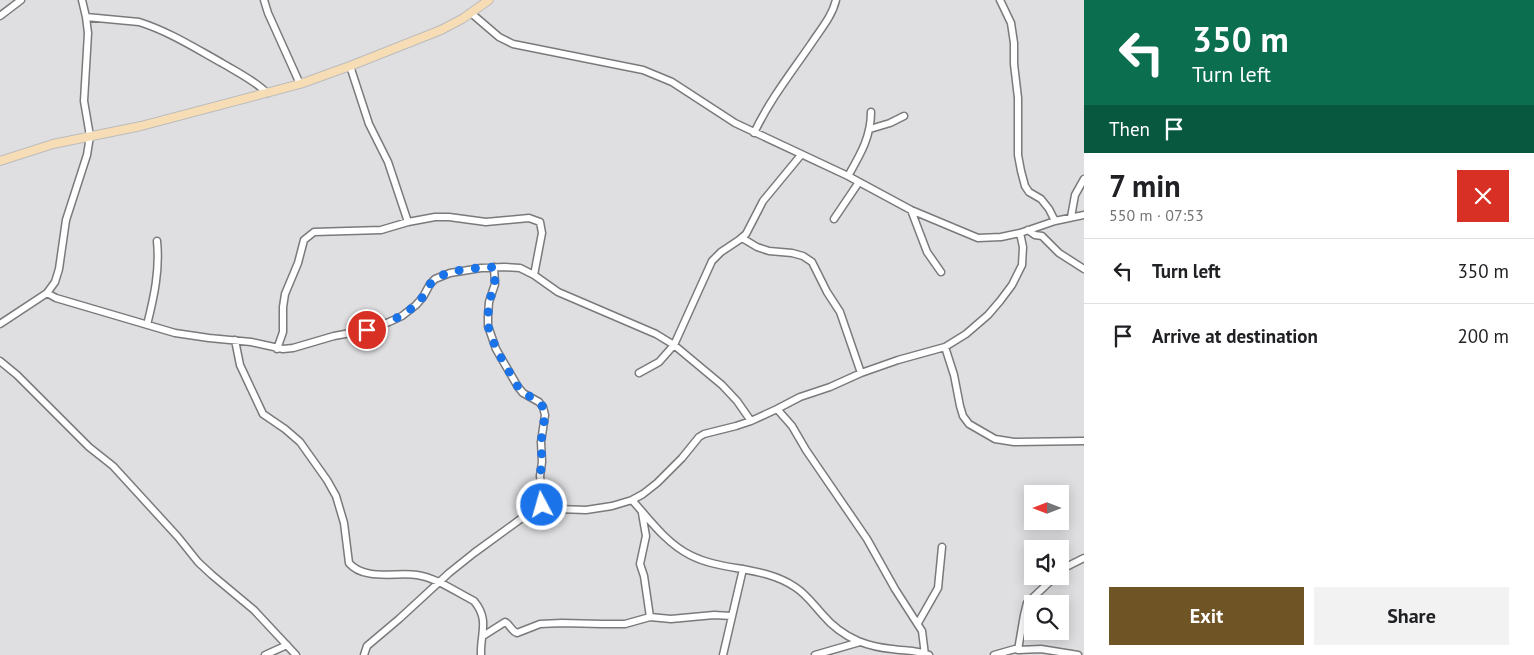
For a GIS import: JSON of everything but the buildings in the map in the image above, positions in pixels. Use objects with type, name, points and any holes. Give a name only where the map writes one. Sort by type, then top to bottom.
[{"type":"main road","points":[[0,161],[53,144],[141,126],[300,84],[441,30],[490,0]]},
{"type":"street","points":[[0,16],[21,0]]},
{"type":"street","points":[[0,324],[47,293],[55,282],[59,269],[66,220],[87,154],[90,136],[84,100],[88,50],[86,17],[82,0]]},
{"type":"street","points":[[264,0],[300,84]]},
{"type":"street","points":[[754,133],[776,93],[824,25],[835,6],[836,0]]},
{"type":"street","points":[[1000,0],[1011,23],[1014,43],[1014,64],[1018,98],[1018,155],[1021,171],[1025,186],[1029,192],[1041,199],[1055,221]]},
{"type":"street","points":[[471,13],[499,37],[513,44],[643,70],[656,75],[686,90],[735,124],[848,176],[911,210],[978,238],[1001,237],[1020,233],[1055,221],[1084,215]]},
{"type":"street","points":[[86,17],[147,24],[188,44],[253,81],[266,93]]},
{"type":"street","points":[[350,66],[369,124],[388,162],[408,222]]},
{"type":"street","points":[[848,176],[865,146],[870,129],[871,112]]},
{"type":"street","points":[[870,129],[890,123],[904,116]]},
{"type":"street","points":[[639,373],[659,362],[674,345],[712,261],[720,252],[742,238],[764,201],[801,155]]},
{"type":"street","points":[[1071,217],[1075,195],[1084,179]]},
{"type":"street","points":[[834,219],[859,182]]},
{"type":"street","points":[[911,210],[927,252],[941,272]]},
{"type":"street","points":[[277,349],[283,332],[285,294],[298,263],[304,240],[314,232],[381,230],[435,217],[486,222],[520,218],[535,220],[540,222],[542,233],[534,276]]},
{"type":"street","points":[[1028,230],[1035,235],[1042,236],[1059,253],[1084,269]]},
{"type":"street","points":[[364,655],[367,646],[399,620],[438,583],[536,506],[586,510],[612,506],[632,500],[657,483],[682,458],[699,437],[708,432],[751,421],[800,396],[830,387],[861,373],[898,360],[945,347],[966,334],[988,314],[1012,285],[1022,265],[1023,246],[1020,233]]},
{"type":"street","points":[[742,238],[757,247],[769,251],[792,253],[803,256],[812,262],[827,292],[840,312],[861,373]]},
{"type":"street","points":[[147,325],[155,292],[158,267],[157,241]]},
{"type":"street","points":[[47,293],[56,298],[175,333],[251,342],[277,349],[293,348],[310,342],[367,330],[389,322],[402,316],[416,305],[435,279],[450,273],[494,267],[520,268],[558,292],[634,324],[674,345],[722,386],[737,401],[751,421]]},
{"type":"street","points":[[494,267],[495,284],[489,302],[488,316],[491,337],[518,387],[539,402],[543,407],[545,415],[541,442],[542,462],[540,476],[542,505]]},
{"type":"street","points":[[235,340],[240,365],[263,414],[300,442],[336,496],[344,523],[349,563],[357,570],[379,575],[416,575],[427,578],[474,601],[479,607],[484,630],[481,655]]},
{"type":"street","points":[[945,347],[954,375],[960,406],[969,424],[995,439],[1014,442],[1084,441]]},
{"type":"street","points":[[0,361],[17,375],[89,447],[113,466],[178,536],[198,562],[254,610],[296,655]]},
{"type":"street","points":[[632,500],[659,531],[691,556],[778,577],[806,595],[832,625],[846,636],[860,642],[892,650],[926,654],[924,638],[918,623],[895,589],[868,539],[806,450],[792,426],[777,409]]},
{"type":"street","points":[[642,510],[646,536],[640,564],[644,576],[650,617]]},
{"type":"street","points":[[918,623],[938,588],[942,547]]},
{"type":"street","points":[[1069,566],[1084,558]]},
{"type":"street","points":[[723,655],[743,568]]},
{"type":"street","points":[[1018,650],[1027,603],[1046,585]]},
{"type":"street","points":[[483,636],[505,622],[514,632],[517,632],[540,624],[625,624],[650,617],[672,619],[714,615],[732,616]]},
{"type":"street","points":[[815,655],[860,642]]},
{"type":"street","points":[[265,655],[287,645]]},
{"type":"street","points":[[994,655],[1015,649],[1041,649],[1078,655]]},
{"type":"route","points":[[367,330],[402,316],[416,305],[435,279],[450,273],[494,267],[495,284],[489,302],[488,316],[491,337],[518,387],[539,402],[543,407],[545,415],[541,442],[540,486],[542,505]]}]
